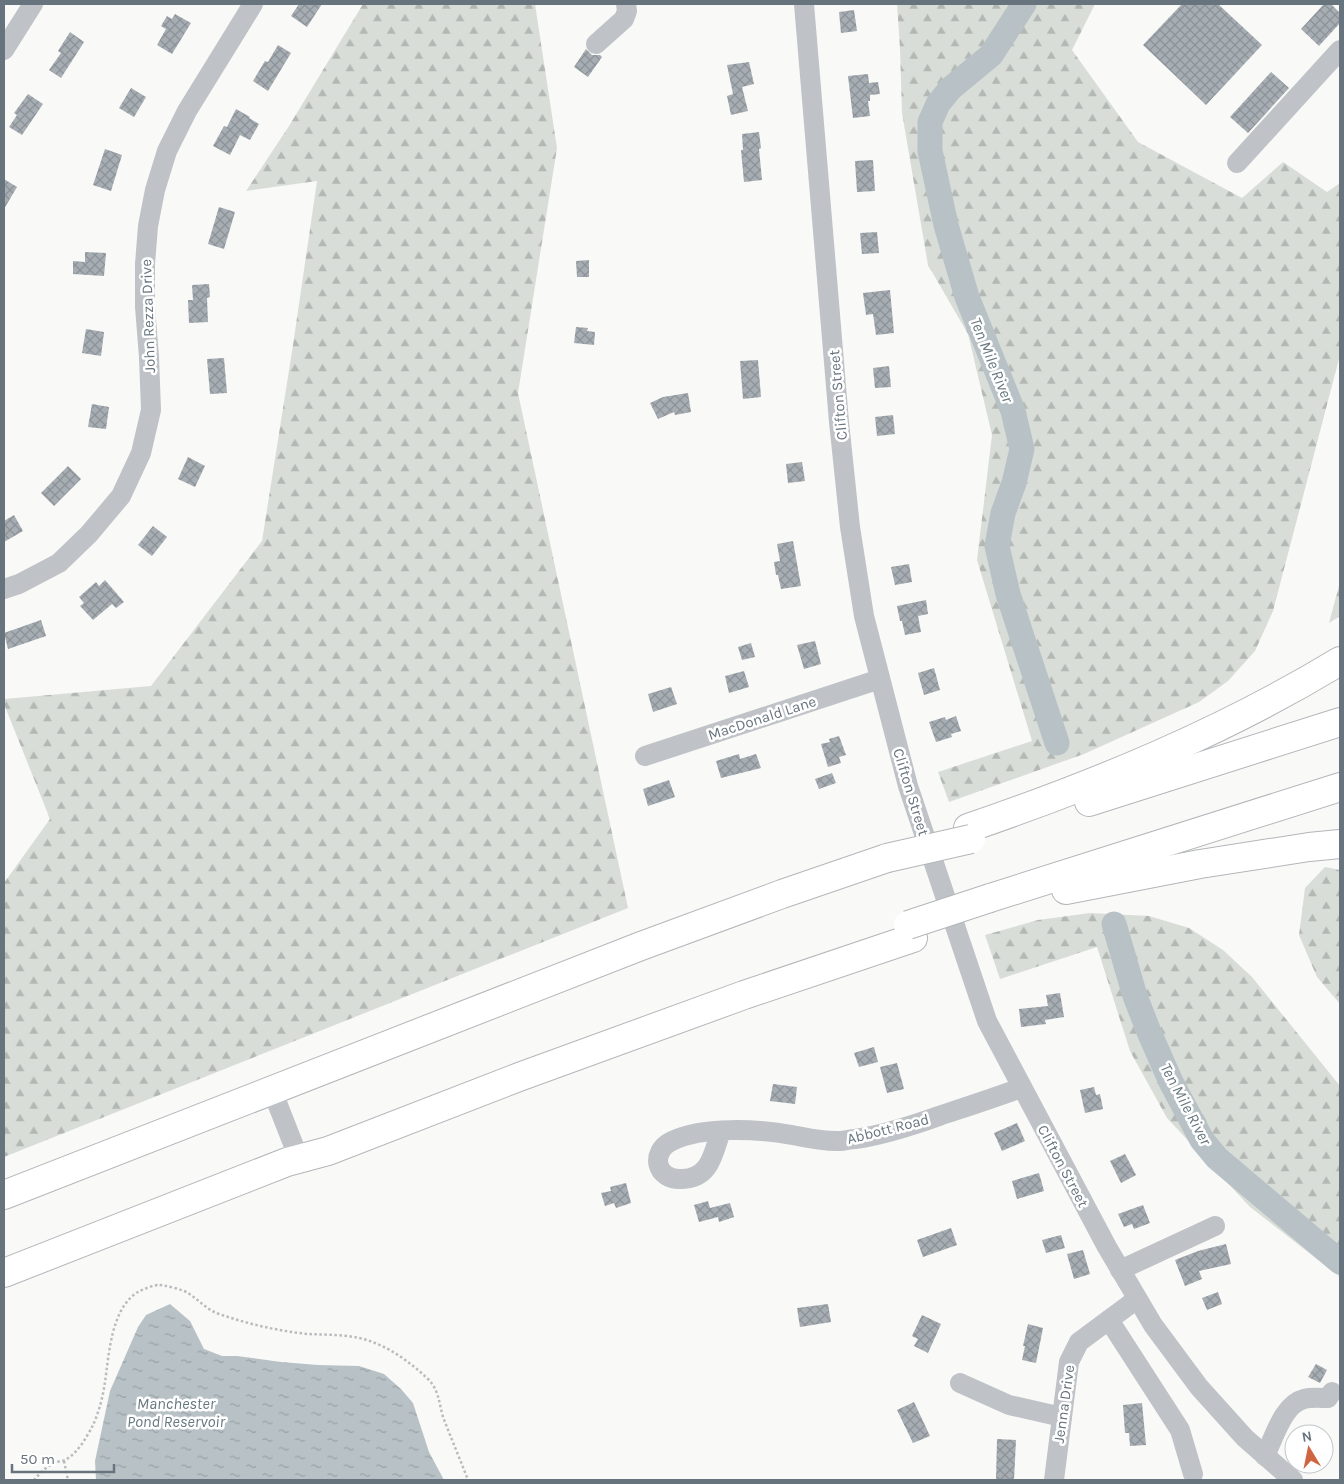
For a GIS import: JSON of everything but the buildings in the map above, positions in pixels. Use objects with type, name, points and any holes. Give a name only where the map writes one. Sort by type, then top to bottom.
[{"type":"highway","points":[[970,833],[1180,746],[1270,701],[1340,661]]},
{"type":"highway","points":[[4,1195],[688,928],[887,858],[1340,722]]},
{"type":"highway","points":[[4,1273],[295,1160],[328,1151],[519,1077],[911,931],[1340,787]]},
{"type":"highway","points":[[992,905],[1029,900],[1083,886],[1246,857],[1340,844]]},
{"type":"street","points":[[4,50],[33,4]]},
{"type":"street","name":"John Rezza Drive","points":[[4,589],[19,584],[59,563],[89,534],[121,496],[141,453],[151,410],[145,307],[145,264],[148,226],[155,190],[167,152],[187,111],[253,4]]},
{"type":"street","points":[[596,44],[624,20],[627,11],[626,4]]},
{"type":"street","name":"Clifton Street","points":[[804,4],[839,422],[850,527],[864,616],[908,786],[987,1021],[1021,1088],[1120,1270],[1153,1325],[1199,1387],[1245,1438],[1292,1480]]},
{"type":"street","points":[[1237,163],[1340,50]]},
{"type":"street","name":"MacDonald Lane","points":[[645,756],[880,679]]},
{"type":"street","name":"Abbott Road","points":[[721,1131],[768,1132],[827,1141],[865,1138],[904,1129],[1021,1088]]},
{"type":"street","points":[[272,1090],[295,1160]]},
{"type":"street","points":[[1120,1270],[1215,1226]]},
{"type":"street","name":"Jenna Drive","points":[[1054,1480],[1069,1362],[1079,1342],[1137,1299]]},
{"type":"street","points":[[1109,1320],[1180,1430],[1193,1474]]},
{"type":"street","points":[[960,1384],[1009,1405],[1062,1417]]},
{"type":"street","points":[[1265,1456],[1284,1416],[1293,1404],[1304,1399],[1328,1398],[1332,1392]]},
{"type":"path","points":[[34,1480],[55,1462],[64,1461],[76,1451],[87,1435],[96,1416],[105,1382],[112,1334],[120,1315],[129,1299],[138,1292],[158,1285],[186,1292],[216,1314],[277,1330],[348,1336],[374,1342],[404,1358],[430,1381],[439,1397],[442,1414],[468,1480]]},
{"type":"path","points":[[64,1461],[68,1480]]},
{"type":"green space","points":[[363,4],[535,4],[557,148],[518,393],[628,908],[4,1157],[4,883],[50,819],[4,704],[4,699],[151,686],[262,541],[317,181],[246,191],[289,126]]},
{"type":"green space","points":[[897,4],[1095,4],[1072,50],[1138,142],[1242,198],[1283,162],[1327,192],[1340,183],[1340,355],[1273,611],[1255,651],[1228,681],[1199,702],[1084,754],[949,802],[938,772],[1032,741],[977,560],[992,435],[968,334],[928,265],[902,113]]},
{"type":"green space","points":[[1340,582],[1340,616],[1329,623]]},
{"type":"green space","points":[[1325,867],[1340,870],[1340,1004],[1317,977],[1299,935],[1305,888]]},
{"type":"green space","points":[[1090,913],[1149,916],[1189,928],[1223,950],[1252,977],[1340,1086],[1340,1277],[1250,1207],[1167,1118],[1130,1051],[1097,947],[1000,979],[985,935],[1038,920]]},
{"type":"water","name":"Manchester Pond Reservoir","points":[[170,1304],[190,1321],[204,1349],[222,1356],[318,1365],[359,1366],[384,1374],[413,1403],[429,1452],[444,1480],[96,1480],[95,1461],[110,1391],[138,1327],[146,1315]]},
{"type":"waterway","name":"Ten Mile River","points":[[1024,4],[991,55],[950,89],[938,104],[930,122],[930,151],[946,225],[967,297],[1013,411],[1022,449],[1014,483],[1003,513],[997,546],[1008,594],[1057,743]]},
{"type":"waterway","name":"Ten Mile River","points":[[1114,924],[1135,996],[1149,1032],[1171,1082],[1202,1140],[1217,1158],[1340,1262]]}]
